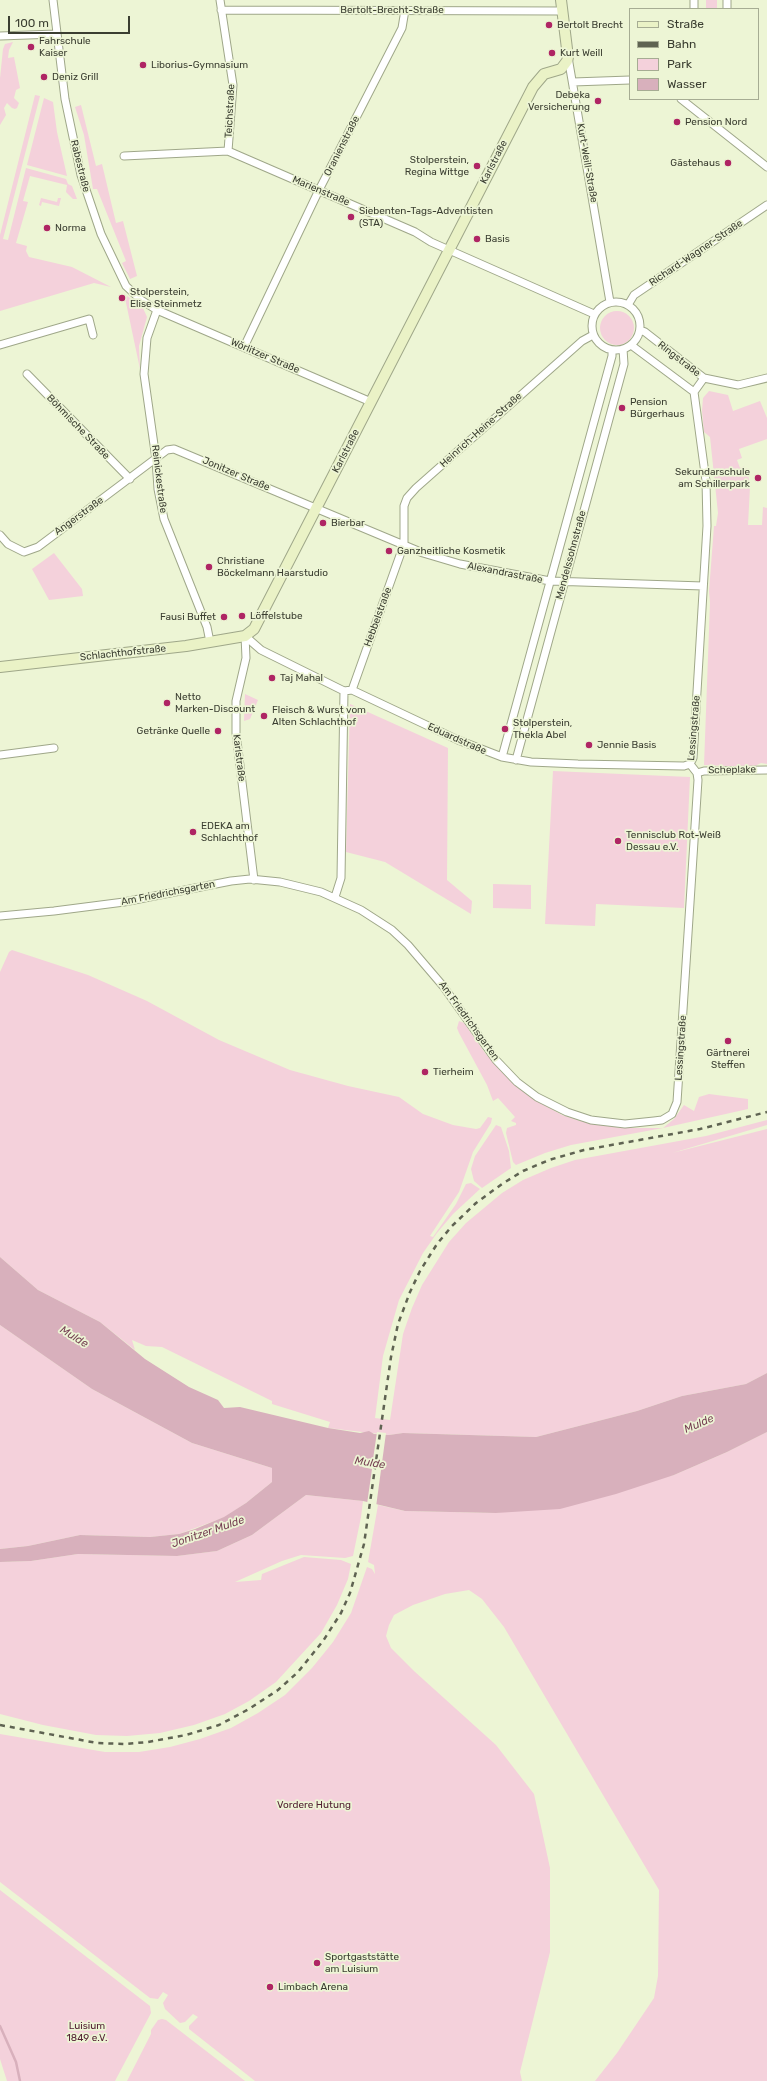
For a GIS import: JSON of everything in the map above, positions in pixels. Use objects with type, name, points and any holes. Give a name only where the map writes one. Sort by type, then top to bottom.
[{"type":"main road","name":"Kurt-Weill-Straße","points":[[561,0],[568,57]]},
{"type":"main road","name":"Karlstraße","points":[[245,636],[257,626],[533,87],[544,74],[562,68],[568,57]]},
{"type":"main road","name":"Schlachthofstraße","points":[[0,667],[186,646],[245,636]]},
{"type":"street","name":"Rabestraße","points":[[53,0],[66,107],[88,200],[114,265],[126,286],[141,300],[157,310]]},
{"type":"street","name":"Teichstraße","points":[[220,0],[233,85],[228,151]]},
{"type":"street","name":"Bertolt-Brecht-Straße","points":[[222,10],[562,11]]},
{"type":"street","name":"Oranienstraße","points":[[244,346],[319,190],[402,28],[405,10]]},
{"type":"street","points":[[0,36],[56,34]]},
{"type":"street","name":"Kurt-Weill-Straße","points":[[568,57],[610,302]]},
{"type":"street","points":[[573,82],[629,80]]},
{"type":"street","points":[[682,100],[767,167]]},
{"type":"street","name":"Marienstraße","points":[[124,156],[228,151],[416,232],[424,239],[594,314]]},
{"type":"street","name":"Richard-Wagner-Straße","points":[[628,305],[634,295],[767,205]]},
{"type":"street","points":[[610,302],[619,302],[628,305],[638,316],[640,330],[636,340],[631,345],[623,349],[612,350],[600,345],[593,335],[591,324],[594,314],[603,305],[610,302]]},
{"type":"street","name":"Wörlitzer Straße","points":[[157,310],[244,346],[371,402]]},
{"type":"street","name":"Reinickestraße","points":[[157,310],[147,338],[144,374],[156,459],[158,489],[164,519],[207,627],[210,642]]},
{"type":"street","points":[[0,345],[89,319],[93,335]]},
{"type":"street","name":"Ringstraße","points":[[640,330],[645,332],[704,378],[738,385],[767,378]]},
{"type":"street","name":"Heinrich-Heine-Straße","points":[[404,544],[404,503],[412,492],[582,341],[593,335]]},
{"type":"street","name":"Ringstraße","points":[[631,345],[694,392]]},
{"type":"street","name":"Mendelssohnstraße","points":[[516,760],[624,364],[623,349]]},
{"type":"street","name":"Mendelssohnstraße","points":[[502,757],[612,356],[612,350]]},
{"type":"street","name":"Böhmische Straße","points":[[27,374],[130,480]]},
{"type":"street","points":[[694,392],[704,378]]},
{"type":"street","name":"Lessingstraße","points":[[677,1102],[697,773],[690,764],[693,758],[707,503],[694,392]]},
{"type":"street","name":"Jonitzer Straße","points":[[156,459],[167,450],[174,449],[182,451],[317,508]]},
{"type":"street","name":"Angerstraße","points":[[0,535],[8,544],[24,552],[38,547],[130,480],[156,459]]},
{"type":"street","name":"Alexandrastraße","points":[[317,508],[423,553],[460,564],[550,581],[703,586]]},
{"type":"street","name":"Hebbelstraße","points":[[352,690],[404,544]]},
{"type":"street","points":[[245,636],[264,651],[344,691],[352,690]]},
{"type":"street","name":"Karlstraße","points":[[245,636],[246,658],[236,701],[236,733],[254,880]]},
{"type":"street","name":"Eduardstraße","points":[[352,690],[458,740],[502,757],[516,760],[578,764],[684,766],[690,764]]},
{"type":"street","points":[[335,897],[341,878],[344,691]]},
{"type":"street","points":[[0,755],[54,748]]},
{"type":"street","name":"Scheplake","points":[[697,773],[704,771],[767,770]]},
{"type":"street","name":"Am Friedrichsgarten","points":[[0,916],[54,912],[124,902],[221,882],[254,880],[293,885],[335,897],[372,916],[396,934],[418,953],[444,986],[496,1060],[517,1082],[542,1100],[578,1117],[625,1124],[662,1120],[673,1112],[677,1102]]},
{"type":"green space","points":[[706,0],[717,0],[717,8],[706,8]]},
{"type":"green space","points":[[13,42],[9,50],[8,58],[14,57],[20,88],[16,90],[14,98],[19,103],[15,109],[7,103],[4,108],[6,115],[0,125],[0,78],[3,49],[5,44]]},
{"type":"green space","points":[[35,95],[40,96],[3,239],[8,240],[26,168],[66,179],[68,184],[72,186],[77,199],[73,199],[66,192],[67,185],[30,176],[23,201],[28,202],[16,243],[27,246],[26,251],[29,257],[72,267],[111,287],[94,283],[0,311],[0,235]]},
{"type":"green space","points":[[44,98],[53,102],[57,132],[67,176],[27,165]]},
{"type":"green space","points":[[81,105],[96,166],[102,164],[116,223],[123,221],[137,276],[130,279],[122,263],[126,261],[97,189],[93,189],[84,135],[75,107]]},
{"type":"green space","points":[[41,198],[57,202],[58,198],[61,198],[59,206],[42,202],[41,206],[39,205]]},
{"type":"green space","points":[[127,296],[143,308],[147,317],[139,346],[140,369],[125,298]]},
{"type":"green space","points":[[614,311],[620,311],[624,312],[631,318],[634,328],[633,335],[627,342],[620,345],[614,345],[610,344],[603,338],[600,331],[600,325],[601,321],[607,314]]},
{"type":"green space","points":[[709,391],[728,395],[733,411],[760,401],[767,418],[767,439],[739,449],[742,458],[737,460],[740,468],[744,466],[745,469],[747,468],[750,487],[748,525],[762,525],[763,507],[767,508],[767,764],[761,763],[753,767],[704,765],[710,603],[709,591],[714,526],[716,526],[718,513],[710,437],[704,432],[702,411],[703,398]]},
{"type":"green space","points":[[54,553],[82,589],[83,596],[49,600],[32,569]]},
{"type":"green space","points":[[245,694],[258,700],[250,719],[244,721]]},
{"type":"green space","points":[[350,704],[448,748],[447,880],[472,901],[471,914],[385,862],[346,852]]},
{"type":"green space","name":"Tennisclub Rot-Weiß Dessau e.V.","points":[[553,771],[690,777],[684,908],[596,904],[595,926],[545,924]]},
{"type":"green space","points":[[493,884],[531,885],[531,909],[493,908]]},
{"type":"green space","points":[[12,950],[88,975],[147,1001],[219,1040],[290,1070],[348,1086],[399,1097],[423,1114],[453,1125],[476,1129],[480,1128],[488,1117],[492,1118],[491,1123],[473,1152],[459,1192],[430,1236],[433,1237],[456,1204],[466,1184],[471,1183],[480,1189],[453,1214],[437,1233],[423,1253],[399,1300],[383,1356],[375,1418],[390,1420],[403,1334],[422,1285],[449,1242],[466,1223],[502,1193],[523,1180],[575,1160],[706,1136],[767,1120],[767,1125],[672,1153],[767,1129],[767,1373],[746,1384],[682,1396],[637,1411],[536,1437],[403,1433],[389,1435],[328,1428],[330,1422],[272,1404],[272,1401],[162,1347],[146,1346],[132,1340],[135,1350],[100,1322],[38,1290],[0,1257],[0,972],[9,952]]},
{"type":"green space","points":[[459,1021],[464,1023],[485,1053],[506,1076],[529,1096],[562,1115],[580,1121],[621,1128],[663,1128],[571,1145],[545,1153],[516,1165],[513,1162],[506,1133],[507,1128],[516,1125],[516,1123],[511,1121],[515,1117],[498,1098],[493,1101],[487,1085],[459,1033],[457,1028]]},
{"type":"green space","points":[[709,1094],[748,1099],[748,1109],[663,1128],[674,1119],[684,1105],[694,1111],[699,1097]]},
{"type":"green space","points":[[496,1125],[501,1127],[509,1151],[511,1168],[482,1188],[474,1181],[471,1169],[475,1156]]},
{"type":"green space","points":[[0,1325],[92,1389],[192,1443],[272,1468],[272,1482],[246,1503],[225,1517],[179,1534],[150,1537],[80,1535],[28,1546],[0,1549]]},
{"type":"green space","name":"Vordere Hutung","points":[[767,1432],[767,2081],[595,2081],[617,2053],[654,1998],[658,1976],[659,1890],[504,1627],[482,1599],[469,1590],[445,1594],[413,1605],[394,1615],[386,1636],[391,1648],[414,1671],[496,1745],[534,1794],[550,1868],[550,1952],[520,2072],[522,2081],[255,2081],[189,2029],[189,2026],[198,2017],[193,2014],[185,2022],[180,2023],[165,2009],[163,2003],[168,1995],[163,1992],[158,1999],[150,1998],[0,1882],[0,1734],[105,1752],[139,1752],[170,1747],[200,1739],[231,1728],[258,1713],[285,1695],[312,1668],[333,1642],[351,1613],[367,1567],[372,1569],[375,1574],[374,1565],[368,1562],[378,1505],[405,1511],[496,1513],[674,1475],[727,1452]]},
{"type":"green space","points":[[306,1495],[363,1501],[361,1517],[353,1556],[345,1558],[301,1555],[282,1561],[235,1582],[261,1580],[262,1574],[304,1557],[341,1560],[351,1564],[348,1579],[337,1605],[321,1633],[276,1682],[249,1701],[225,1714],[194,1725],[160,1733],[127,1736],[96,1735],[43,1725],[0,1714],[0,1562],[31,1561],[78,1554],[177,1556],[217,1551],[252,1535]]},
{"type":"green space","name":"Luisium 1849 e.V.","points":[[0,1890],[150,2006],[151,2013],[115,2081],[7,2081],[0,2059]]},
{"type":"green space","points":[[158,2020],[166,2020],[245,2081],[127,2081],[151,2034],[151,2030]]},
{"type":"water","points":[[0,1257],[38,1290],[100,1322],[145,1359],[189,1387],[218,1400],[224,1408],[240,1407],[328,1428],[360,1433],[369,1431],[374,1434],[389,1435],[403,1433],[536,1437],[637,1411],[682,1396],[746,1384],[767,1373],[767,1432],[727,1452],[674,1475],[616,1494],[560,1509],[496,1513],[405,1511],[363,1501],[306,1495],[252,1535],[217,1551],[177,1556],[78,1554],[31,1561],[0,1562],[0,1549],[28,1546],[80,1535],[150,1537],[179,1534],[195,1529],[224,1517],[246,1503],[272,1482],[272,1468],[192,1443],[92,1389],[0,1325]]},
{"type":"pier","points":[[377,1432],[386,1433],[376,1507],[367,1504],[372,1469],[362,1467],[363,1464],[372,1466]]},
{"type":"waterway","points":[[0,2026],[16,2062],[20,2081]]},
{"type":"railway","points":[[0,1725],[97,1743],[124,1744],[148,1742],[186,1735],[219,1725],[249,1709],[278,1690],[298,1672],[323,1641],[341,1613],[350,1593],[364,1544],[391,1357],[398,1324],[420,1271],[437,1244],[452,1226],[476,1203],[502,1184],[523,1171],[549,1160],[584,1150],[700,1129],[767,1112]]},
{"type":"place","name":"Bertolt Brecht","points":[[549,25]]},
{"type":"place","name":"Fahrschule Kaiser","points":[[31,47]]},
{"type":"place","name":"Kurt Weill","points":[[552,53]]},
{"type":"place","name":"Liborius-Gymnasium","points":[[143,65]]},
{"type":"place","name":"Deniz Grill","points":[[44,77]]},
{"type":"place","name":"Debeka Versicherung","points":[[598,101]]},
{"type":"place","name":"Pension Nord","points":[[677,122]]},
{"type":"place","name":"Gästehaus","points":[[728,163]]},
{"type":"place","name":"Stolperstein, Regina Wittge","points":[[477,166]]},
{"type":"place","name":"Siebenten-Tags-Adventisten (STA)","points":[[351,217]]},
{"type":"place","name":"Norma","points":[[47,228]]},
{"type":"place","name":"Basis","points":[[477,239]]},
{"type":"place","name":"Stolperstein, Elise Steinmetz","points":[[122,298]]},
{"type":"place","name":"Pension Bürgerhaus","points":[[622,408]]},
{"type":"place","name":"Sekundarschule am Schillerpark","points":[[758,478]]},
{"type":"place","name":"Bierbar","points":[[323,523]]},
{"type":"place","name":"Ganzheitliche Kosmetik","points":[[389,551]]},
{"type":"place","name":"Christiane Böckelmann Haarstudio","points":[[209,567]]},
{"type":"place","name":"Löffelstube","points":[[242,616]]},
{"type":"place","name":"Fausi Buffet","points":[[224,617]]},
{"type":"place","name":"Taj Mahal","points":[[272,678]]},
{"type":"place","name":"Netto Marken-Discount","points":[[167,703]]},
{"type":"place","name":"Fleisch & Wurst vom Alten Schlachthof","points":[[264,716]]},
{"type":"place","name":"Stolperstein, Thekla Abel","points":[[505,729]]},
{"type":"place","name":"Getränke Quelle","points":[[218,731]]},
{"type":"place","name":"Jennie Basis","points":[[589,745]]},
{"type":"place","name":"EDEKA am Schlachthof","points":[[193,832]]},
{"type":"place","name":"Tennisclub Rot-Weiß Dessau e.V.","points":[[618,841]]},
{"type":"place","name":"Gärtnerei Steffen","points":[[728,1041]]},
{"type":"place","name":"Tierheim","points":[[425,1072]]},
{"type":"place","name":"Sportgaststätte am Luisium","points":[[317,1963]]},
{"type":"place","name":"Limbach Arena","points":[[270,1987]]},
{"type":"water label","name":"Mulde","points":[[74,1337]]},
{"type":"water label","name":"Mulde","points":[[699,1424]]},
{"type":"water label","name":"Mulde","points":[[370,1463]]},
{"type":"water label","name":"Jonitzer Mulde","points":[[208,1532]]}]
